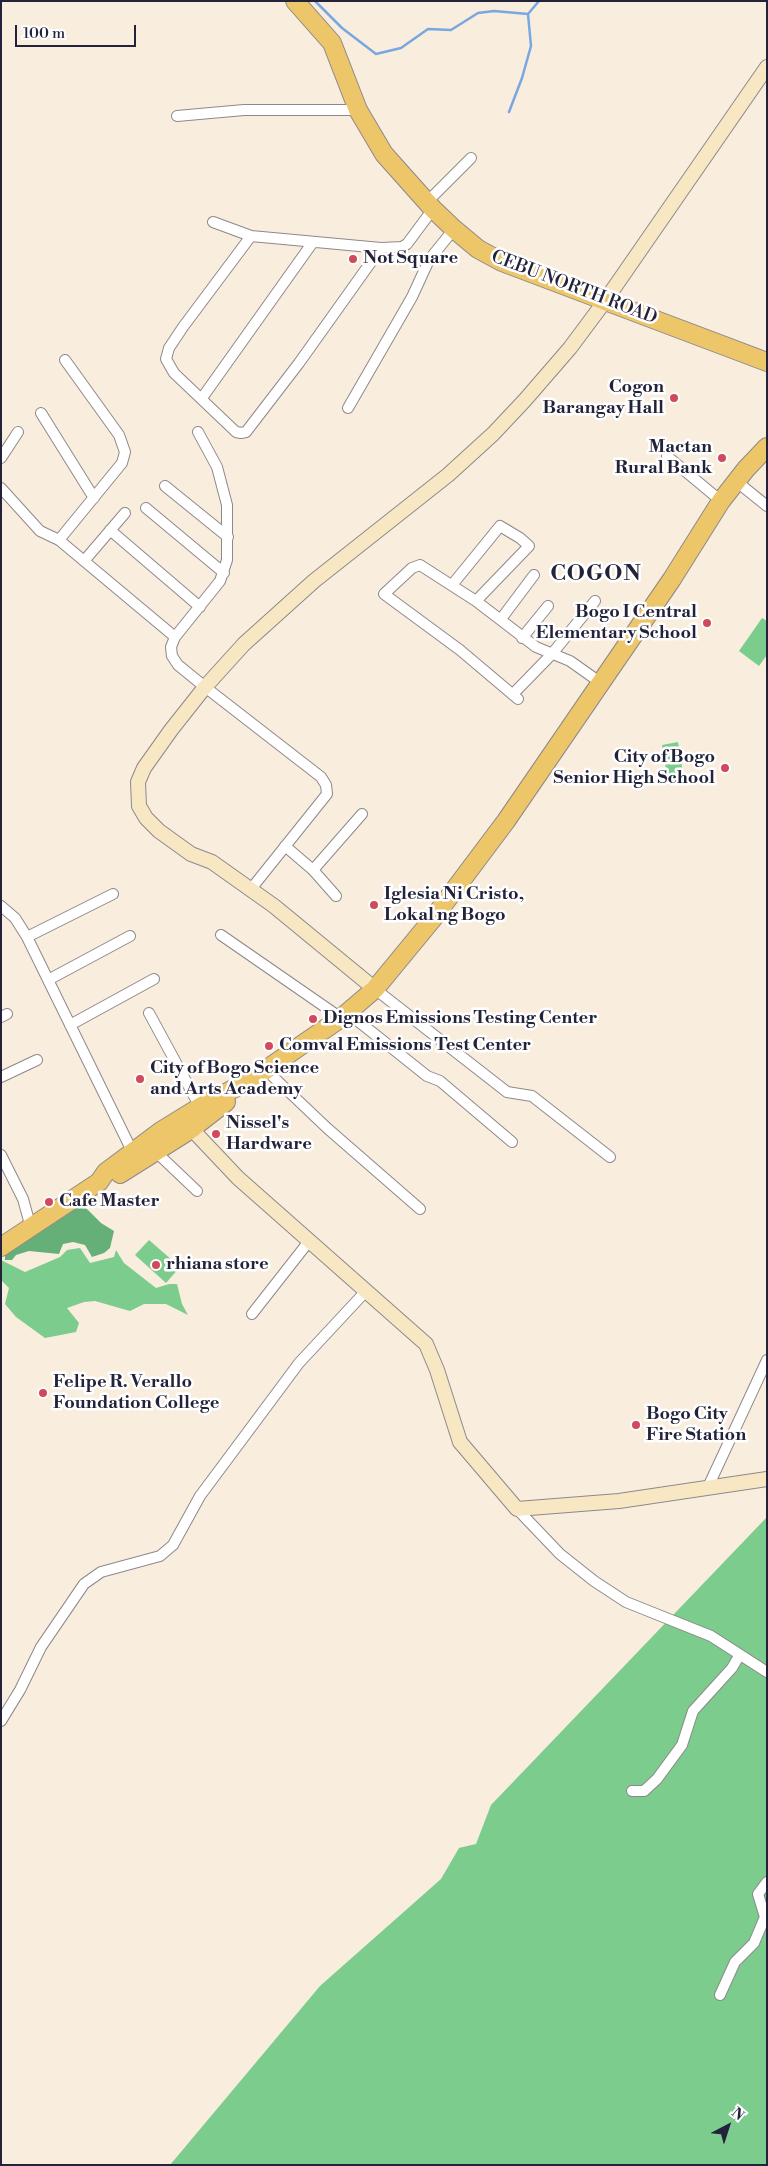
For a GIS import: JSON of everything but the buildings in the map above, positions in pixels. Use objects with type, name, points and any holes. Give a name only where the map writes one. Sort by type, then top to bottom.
[{"type":"highway","name":"CEBU NORTH ROAD","points":[[295,1],[332,43],[358,110],[384,154],[454,230],[497,259],[767,362]]},
{"type":"highway","points":[[1,1248],[98,1182],[111,1179],[136,1157],[344,1016],[375,989],[431,921],[506,821],[601,683],[721,501],[767,447]]},
{"type":"highway","points":[[186,1124],[200,1107],[262,1073]]},
{"type":"highway","points":[[136,1157],[156,1152],[171,1134]]},
{"type":"street","points":[[610,1157],[532,1096],[507,1092],[251,889],[212,862],[176,845],[146,818],[139,806],[138,782],[144,768],[171,730],[205,687],[244,644],[300,593],[448,475],[493,434],[570,348],[606,301],[767,67]]},
{"type":"street","points":[[177,116],[244,110],[358,110]]},
{"type":"street","points":[[213,222],[251,236],[382,248],[402,247],[407,244],[430,206],[471,158]]},
{"type":"street","points":[[348,408],[412,297],[429,260],[454,230]]},
{"type":"street","points":[[251,236],[183,327],[166,359],[169,368],[236,432],[246,432],[382,248]]},
{"type":"street","points":[[202,398],[313,242]]},
{"type":"street","points":[[59,540],[122,463],[125,452],[124,443],[65,360]]},
{"type":"street","points":[[41,413],[94,498]]},
{"type":"street","points":[[1,458],[18,432]]},
{"type":"street","points":[[198,432],[216,467],[227,505],[228,537],[224,573],[200,607],[175,637],[171,647],[172,656],[178,665],[321,777],[326,785],[327,794],[251,889]]},
{"type":"street","points":[[667,456],[721,501]]},
{"type":"street","points":[[736,482],[767,506]]},
{"type":"street","points":[[165,486],[228,537]]},
{"type":"street","points":[[1,488],[40,531],[59,540],[175,637]]},
{"type":"street","points":[[146,508],[224,573]]},
{"type":"street","points":[[84,561],[125,512]]},
{"type":"street","points":[[452,585],[500,526],[520,538],[529,546],[476,601]]},
{"type":"street","points":[[110,530],[200,607]]},
{"type":"street","points":[[596,601],[551,655],[515,697],[445,638],[384,594],[412,568],[420,565],[476,601],[501,619],[522,638],[551,655],[570,661],[601,683]]},
{"type":"street","points":[[501,619],[534,575]]},
{"type":"street","points":[[522,638],[548,606]]},
{"type":"street","points":[[313,870],[362,814]]},
{"type":"street","points":[[285,846],[313,870],[336,896]]},
{"type":"street","points":[[27,937],[113,894]]},
{"type":"street","points":[[1,906],[15,918],[27,937],[136,1157]]},
{"type":"street","points":[[221,935],[344,1016],[428,1076],[440,1081],[512,1142]]},
{"type":"street","points":[[48,980],[130,936]]},
{"type":"street","points":[[70,1025],[154,979]]},
{"type":"street","points":[[150,1013],[200,1107]]},
{"type":"street","points":[[1,1077],[37,1060]]},
{"type":"street","points":[[262,1073],[420,1209]]},
{"type":"street","points":[[186,1124],[238,1178],[426,1344],[437,1370],[460,1442],[516,1509],[560,1554],[594,1581],[626,1602],[711,1636],[739,1656],[767,1672]]},
{"type":"street","points":[[156,1152],[197,1191]]},
{"type":"street","points":[[1,1155],[23,1199],[31,1228]]},
{"type":"street","points":[[252,1314],[310,1240]]},
{"type":"street","points":[[1,1721],[20,1690],[41,1647],[84,1584],[101,1572],[160,1556],[173,1545],[200,1496],[299,1363],[366,1291]]},
{"type":"street","points":[[708,1487],[767,1360]]},
{"type":"street","points":[[516,1509],[619,1501],[767,1480]]},
{"type":"street","points":[[632,1791],[644,1791],[657,1779],[682,1745],[693,1711],[732,1668],[739,1656]]},
{"type":"street","points":[[720,1996],[735,1962],[754,1943],[765,1917],[758,1894],[767,1882]]},
{"type":"green space","points":[[762,618],[767,621],[767,655],[759,666],[739,651]]},
{"type":"green space","points":[[678,742],[683,773],[667,775],[662,745]]},
{"type":"green space","points":[[83,1205],[101,1223],[114,1231],[110,1248],[104,1253],[92,1257],[85,1245],[73,1242],[63,1244],[59,1254],[29,1251],[16,1255],[12,1260],[5,1260],[5,1255],[9,1251],[70,1211]]},
{"type":"green space","points":[[149,1240],[180,1267],[166,1283],[135,1255]]},
{"type":"green space","points":[[80,1248],[90,1263],[114,1257],[116,1250],[124,1263],[156,1288],[177,1284],[182,1304],[188,1315],[166,1304],[144,1304],[130,1311],[95,1301],[84,1302],[67,1308],[79,1323],[76,1332],[45,1338],[16,1317],[5,1304],[9,1288],[1,1280],[1,1260],[25,1272],[60,1257],[67,1250]]},
{"type":"green space","points":[[767,1517],[767,2165],[170,2165],[320,1986],[441,1879],[459,1848],[476,1844],[491,1805]]},
{"type":"waterway","points":[[315,1],[342,28],[376,54],[401,48],[428,29],[451,30],[478,13],[494,11],[528,14],[539,1]]},
{"type":"waterway","points":[[509,112],[522,78],[531,46],[528,14]]},
{"type":"place","name":"Not Square","points":[[353,259]]},
{"type":"place","name":"Cogon Barangay Hall","points":[[674,398]]},
{"type":"place","name":"Mactan Rural Bank","points":[[722,458]]},
{"type":"place","name":"Bogo I Central Elementary School","points":[[707,623]]},
{"type":"place","name":"City of Bogo Senior High School","points":[[725,768]]},
{"type":"place","name":"Iglesia Ni Cristo, Lokal ng Bogo","points":[[374,905]]},
{"type":"place","name":"Dignos Emissions Testing Center","points":[[313,1019]]},
{"type":"place","name":"Comval Emissions Test Center","points":[[269,1046]]},
{"type":"place","name":"City of Bogo Science and Arts Academy","points":[[140,1079]]},
{"type":"place","name":"Nissel's Hardware","points":[[216,1134]]},
{"type":"place","name":"Cafe Master","points":[[49,1202]]},
{"type":"place","name":"rhiana store","points":[[156,1265]]},
{"type":"place","name":"Felipe R. Verallo Foundation College","points":[[43,1393]]},
{"type":"place","name":"Bogo City Fire Station","points":[[636,1425]]},
{"type":"district","name":"COGON","points":[[596,575]]}]
